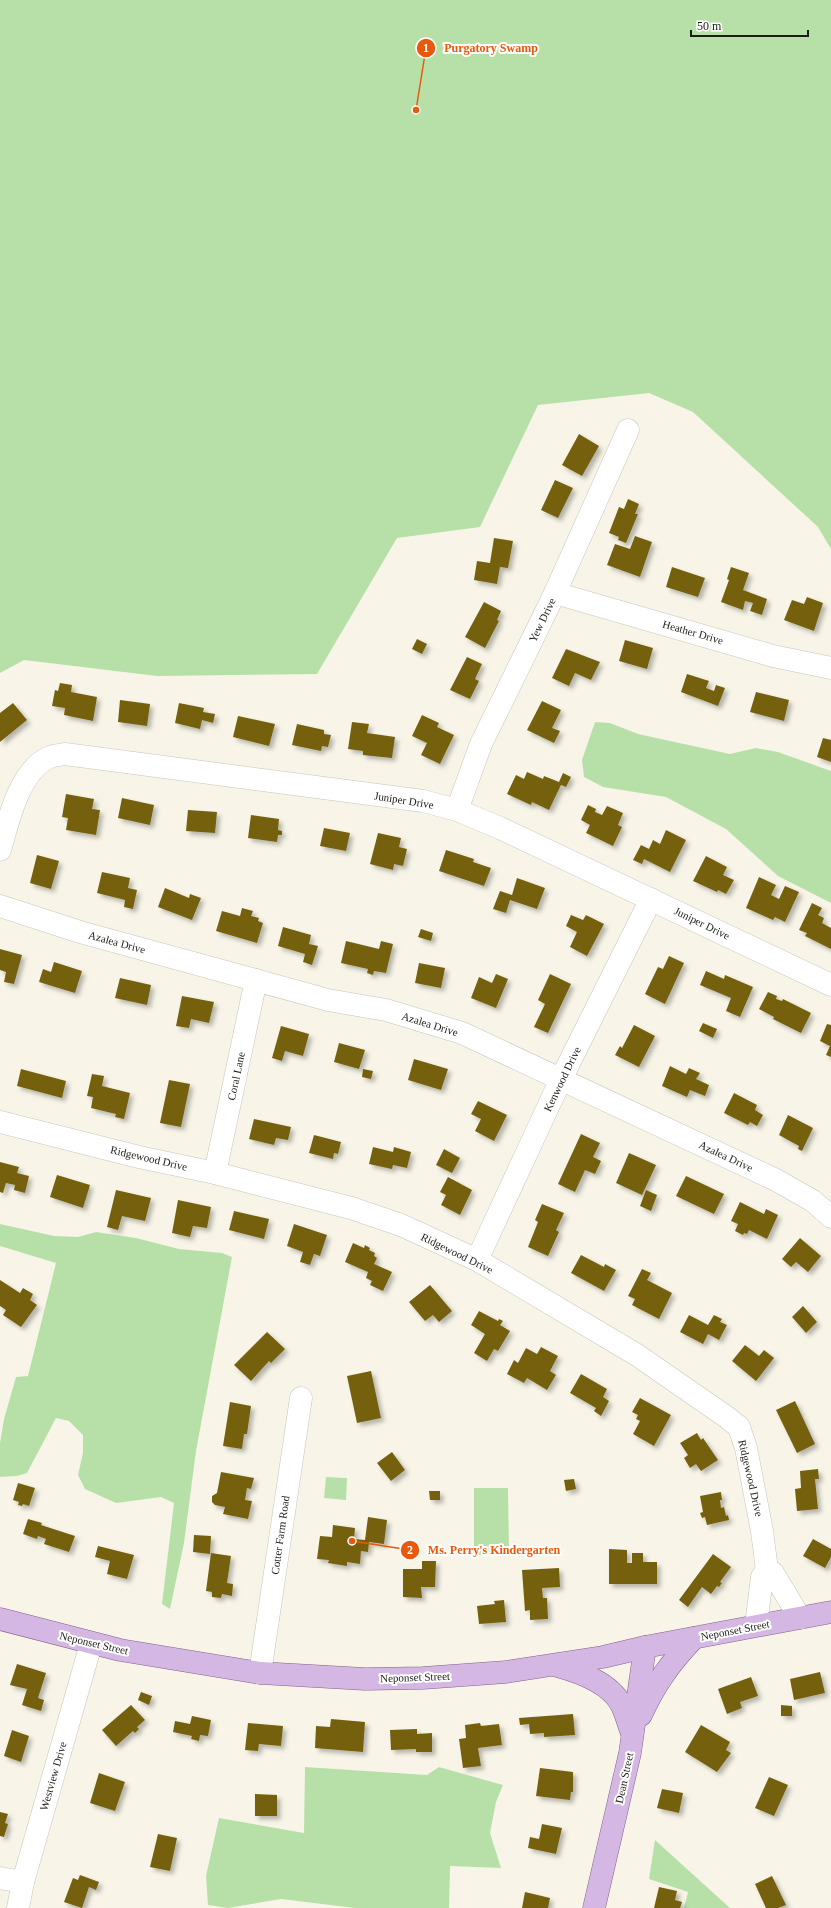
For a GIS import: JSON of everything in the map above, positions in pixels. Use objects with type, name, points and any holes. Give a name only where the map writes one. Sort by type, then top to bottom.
[{"type":"main road","name":"Neponset Street","points":[[0,1619],[91,1644],[260,1674],[365,1679],[423,1678],[506,1672],[603,1657],[756,1625],[831,1612]]},
{"type":"main road","points":[[632,1734],[650,1696],[670,1664],[694,1638]]},
{"type":"main road","name":"Dean Street","points":[[594,1908],[630,1754],[645,1647]]},
{"type":"main road","points":[[554,1665],[578,1672],[606,1688],[620,1703],[632,1734]]},
{"type":"street","name":"Yew Drive","points":[[457,810],[481,744],[555,592],[628,430]]},
{"type":"street","name":"Heather Drive","points":[[555,592],[773,656],[831,668]]},
{"type":"street","name":"Juniper Drive","points":[[0,850],[14,803],[22,785],[36,768],[49,757],[65,754],[423,801],[457,810],[500,828],[831,985]]},
{"type":"street","name":"Kenwood Drive","points":[[477,1260],[561,1079],[651,899]]},
{"type":"street","name":"Azalea Drive","points":[[0,906],[80,932],[328,1000],[386,1010],[462,1033],[776,1180],[813,1201],[831,1217]]},
{"type":"street","name":"Coral Lane","points":[[215,1173],[256,980]]},
{"type":"street","name":"Ridgewood Drive","points":[[0,1122],[140,1157],[215,1173],[401,1225],[477,1260],[637,1354],[739,1427],[749,1463],[762,1531],[767,1570],[762,1577],[756,1625]]},
{"type":"street","name":"Cotter Farm Road","points":[[260,1674],[301,1398]]},
{"type":"street","points":[[767,1570],[773,1573],[800,1618]]},
{"type":"street","name":"Westview Drive","points":[[18,1908],[23,1882],[91,1644]]},
{"type":"street","points":[[0,1878],[23,1882]]},
{"type":"green space","points":[[0,0],[831,0],[831,549],[818,527],[693,412],[649,393],[538,405],[480,527],[397,538],[317,674],[157,676],[24,660],[0,673]]},
{"type":"green space","points":[[595,722],[610,723],[638,734],[730,754],[756,748],[778,752],[831,771],[831,903],[778,876],[726,829],[666,797],[603,787],[584,777],[582,760]]},
{"type":"green space","points":[[0,1224],[54,1236],[78,1237],[96,1232],[136,1238],[179,1249],[222,1253],[232,1257],[196,1451],[184,1543],[170,1609],[162,1604],[174,1503],[161,1497],[116,1503],[85,1489],[78,1475],[83,1453],[83,1435],[69,1421],[56,1418],[27,1473],[17,1476],[0,1477],[0,1443],[4,1419],[16,1377],[28,1376],[56,1263],[0,1246]]},
{"type":"green space","points":[[326,1477],[347,1478],[346,1500],[324,1498]]},
{"type":"green space","points":[[474,1488],[508,1488],[509,1554],[474,1555]]},
{"type":"green space","points":[[305,1767],[427,1775],[439,1767],[503,1785],[496,1802],[490,1833],[501,1868],[450,1866],[449,1908],[355,1908],[281,1899],[228,1908],[208,1905],[206,1876],[219,1818],[304,1833]]},
{"type":"green space","points":[[655,1840],[730,1908],[684,1908],[688,1892],[649,1879]]},
{"type":"building","points":[[579,434],[599,446],[582,476],[562,465]]},
{"type":"building","points":[[555,480],[573,488],[558,518],[541,510]]},
{"type":"building","points":[[628,499],[639,504],[635,514],[638,514],[626,543],[618,540],[619,537],[609,533],[619,507],[624,509]]},
{"type":"building","points":[[635,536],[652,542],[640,577],[607,565],[615,544],[630,549]]},
{"type":"building","points":[[494,538],[513,541],[508,568],[500,567],[497,584],[474,580],[477,561],[490,563]]},
{"type":"building","points":[[672,567],[705,578],[698,597],[666,587]]},
{"type":"building","points":[[731,567],[749,573],[743,590],[767,599],[762,615],[750,611],[753,603],[745,601],[743,610],[721,602],[729,580],[727,579]]},
{"type":"building","points":[[807,597],[823,603],[814,631],[784,620],[792,600],[804,604]]},
{"type":"building","points":[[484,602],[501,611],[497,620],[499,621],[485,648],[465,637]]},
{"type":"building","points":[[417,639],[427,644],[422,654],[412,649]]},
{"type":"building","points":[[625,640],[653,648],[647,669],[619,661]]},
{"type":"building","points":[[566,649],[600,662],[591,680],[575,673],[569,686],[552,678]]},
{"type":"building","points":[[467,657],[482,664],[475,679],[479,681],[470,699],[450,690]]},
{"type":"building","points":[[687,674],[709,681],[706,688],[714,691],[716,685],[725,688],[718,706],[681,692]]},
{"type":"building","points":[[60,683],[72,685],[71,692],[97,697],[93,721],[64,715],[65,708],[52,706],[55,690],[58,691]]},
{"type":"building","points":[[756,692],[789,700],[784,721],[750,712]]},
{"type":"building","points":[[120,700],[150,704],[147,726],[118,722]]},
{"type":"building","points":[[542,701],[561,710],[552,728],[560,731],[554,743],[527,730]]},
{"type":"building","points":[[13,703],[27,720],[0,742],[0,713]]},
{"type":"building","points":[[179,703],[204,708],[203,712],[215,714],[213,723],[202,720],[200,729],[175,723]]},
{"type":"building","points":[[422,715],[439,723],[437,727],[454,735],[440,764],[421,755],[427,743],[412,736]]},
{"type":"building","points":[[238,716],[275,724],[269,746],[233,737]]},
{"type":"building","points":[[352,722],[369,724],[367,733],[395,737],[392,758],[363,755],[363,751],[348,749]]},
{"type":"building","points":[[297,724],[324,730],[324,734],[331,735],[328,747],[322,746],[321,751],[292,745]]},
{"type":"building","points":[[823,738],[831,740],[831,762],[817,757]]},
{"type":"building","points":[[527,772],[543,779],[544,776],[559,782],[563,773],[571,777],[566,787],[561,785],[549,810],[532,802],[531,805],[507,794],[516,775],[524,779]]},
{"type":"building","points":[[66,794],[94,799],[92,809],[100,810],[96,835],[66,830],[68,818],[62,817]]},
{"type":"building","points":[[122,798],[154,805],[150,825],[118,818]]},
{"type":"building","points":[[588,805],[596,809],[595,812],[602,815],[607,806],[623,813],[618,825],[622,827],[613,846],[586,833],[590,825],[581,820]]},
{"type":"building","points":[[188,810],[217,812],[215,833],[186,831]]},
{"type":"building","points":[[251,815],[279,819],[278,830],[282,831],[282,835],[278,835],[277,842],[248,838]]},
{"type":"building","points":[[324,828],[350,833],[346,851],[320,846]]},
{"type":"building","points":[[666,830],[686,840],[670,872],[644,859],[642,864],[633,860],[641,845],[649,849],[653,840],[660,844]]},
{"type":"building","points":[[378,833],[401,838],[399,847],[407,849],[403,866],[394,864],[393,870],[370,864]]},
{"type":"building","points":[[446,850],[474,859],[473,862],[491,868],[484,886],[439,871]]},
{"type":"building","points":[[37,855],[59,861],[51,889],[30,883]]},
{"type":"building","points":[[706,856],[727,867],[723,875],[734,880],[726,894],[718,890],[717,892],[693,881]]},
{"type":"building","points":[[102,872],[130,878],[128,888],[137,890],[133,909],[124,907],[125,900],[97,893]]},
{"type":"building","points":[[759,877],[776,885],[771,895],[779,899],[785,886],[799,892],[785,922],[775,917],[773,920],[746,908]]},
{"type":"building","points":[[517,878],[545,888],[537,909],[510,900],[506,913],[493,909],[500,891],[512,895]]},
{"type":"building","points":[[165,888],[189,898],[190,894],[201,898],[192,920],[158,907]]},
{"type":"building","points":[[812,903],[822,908],[818,915],[824,918],[822,923],[831,928],[831,949],[805,936],[807,933],[799,930]]},
{"type":"building","points":[[242,908],[253,911],[251,916],[259,918],[258,921],[263,923],[257,943],[216,931],[222,911],[240,916]]},
{"type":"building","points":[[571,915],[583,920],[586,915],[604,924],[587,956],[570,947],[577,932],[566,926]]},
{"type":"building","points":[[283,927],[311,935],[309,944],[318,946],[312,965],[303,962],[305,954],[278,946]]},
{"type":"building","points":[[421,929],[433,933],[431,941],[418,937]]},
{"type":"building","points":[[346,941],[379,949],[381,941],[393,944],[386,973],[374,971],[373,975],[367,973],[368,969],[341,963]]},
{"type":"building","points":[[0,949],[22,955],[14,984],[4,982],[6,972],[0,970]]},
{"type":"building","points":[[669,956],[684,963],[665,1004],[645,994],[658,967],[663,969]]},
{"type":"building","points":[[54,962],[82,971],[75,993],[39,982],[43,969],[51,972]]},
{"type":"building","points":[[419,963],[445,968],[441,988],[415,983]]},
{"type":"building","points":[[706,971],[724,979],[725,975],[753,987],[740,1017],[726,1011],[731,998],[700,985]]},
{"type":"building","points":[[496,974],[508,979],[496,1008],[471,998],[479,977],[492,983]]},
{"type":"building","points":[[550,974],[571,984],[548,1033],[534,1027],[545,1004],[538,1000]]},
{"type":"building","points":[[120,978],[151,985],[147,1005],[115,998]]},
{"type":"building","points":[[768,992],[777,996],[776,999],[782,1001],[783,999],[811,1013],[801,1033],[773,1019],[774,1017],[759,1009]]},
{"type":"building","points":[[182,996],[214,1002],[209,1023],[191,1019],[189,1028],[176,1026]]},
{"type":"building","points":[[703,1023],[717,1029],[713,1038],[699,1031]]},
{"type":"building","points":[[827,1024],[831,1025],[831,1057],[826,1055],[830,1046],[820,1041]]},
{"type":"building","points":[[634,1025],[655,1036],[639,1067],[615,1055],[620,1046],[622,1048]]},
{"type":"building","points":[[281,1026],[309,1034],[303,1056],[285,1051],[282,1061],[272,1058]]},
{"type":"building","points":[[339,1043],[365,1050],[359,1069],[334,1062]]},
{"type":"building","points":[[414,1059],[448,1069],[441,1090],[408,1080]]},
{"type":"building","points":[[670,1066],[686,1074],[689,1068],[700,1073],[696,1079],[709,1085],[705,1096],[690,1090],[687,1097],[662,1086]]},
{"type":"building","points":[[21,1069],[66,1081],[62,1098],[17,1086]]},
{"type":"building","points":[[363,1069],[373,1071],[371,1079],[362,1077]]},
{"type":"building","points":[[92,1074],[104,1076],[102,1086],[130,1093],[124,1119],[115,1117],[116,1114],[91,1108],[93,1097],[87,1096]]},
{"type":"building","points":[[169,1080],[190,1084],[181,1127],[160,1123]]},
{"type":"building","points":[[734,1093],[757,1105],[755,1110],[763,1115],[757,1126],[750,1122],[748,1125],[724,1113]]},
{"type":"building","points":[[478,1101],[507,1115],[494,1141],[475,1131],[481,1119],[471,1114]]},
{"type":"building","points":[[788,1115],[813,1128],[802,1151],[798,1149],[799,1146],[779,1135]]},
{"type":"building","points":[[254,1119],[291,1127],[288,1140],[276,1138],[274,1145],[249,1139]]},
{"type":"building","points":[[581,1134],[600,1143],[593,1157],[601,1161],[595,1174],[585,1170],[575,1192],[558,1184]]},
{"type":"building","points":[[314,1135],[341,1142],[338,1154],[334,1153],[333,1159],[309,1153]]},
{"type":"building","points":[[373,1147],[393,1152],[394,1147],[411,1152],[407,1168],[393,1165],[392,1169],[369,1164]]},
{"type":"building","points":[[444,1149],[460,1158],[452,1173],[436,1165]]},
{"type":"building","points":[[629,1153],[656,1165],[642,1195],[616,1183]]},
{"type":"building","points":[[0,1162],[19,1167],[17,1173],[29,1176],[25,1193],[14,1190],[15,1185],[6,1183],[3,1193],[0,1192]]},
{"type":"building","points":[[57,1175],[90,1185],[83,1208],[50,1197]]},
{"type":"building","points":[[686,1176],[724,1194],[714,1214],[676,1196]]},
{"type":"building","points":[[448,1177],[472,1190],[460,1215],[441,1205],[446,1195],[440,1192]]},
{"type":"building","points":[[116,1190],[151,1198],[145,1221],[122,1216],[118,1230],[107,1227]]},
{"type":"building","points":[[646,1190],[657,1195],[651,1211],[640,1206]]},
{"type":"building","points":[[178,1200],[211,1207],[207,1228],[193,1226],[190,1237],[172,1233]]},
{"type":"building","points":[[740,1202],[764,1214],[766,1209],[778,1215],[767,1239],[749,1230],[747,1234],[744,1233],[743,1235],[735,1231],[738,1224],[731,1221]]},
{"type":"building","points":[[542,1204],[564,1213],[556,1230],[559,1232],[548,1256],[528,1247],[538,1222],[535,1220]]},
{"type":"building","points":[[234,1211],[269,1219],[264,1239],[229,1230]]},
{"type":"building","points":[[294,1224],[327,1235],[320,1256],[314,1254],[310,1265],[300,1262],[303,1252],[287,1246]]},
{"type":"building","points":[[800,1238],[821,1256],[808,1272],[796,1262],[791,1267],[782,1259]]},
{"type":"building","points":[[353,1243],[364,1248],[365,1245],[370,1248],[369,1250],[375,1253],[374,1256],[377,1258],[374,1264],[392,1272],[383,1291],[370,1285],[372,1281],[366,1278],[368,1272],[345,1262]]},
{"type":"building","points":[[581,1255],[604,1267],[605,1264],[616,1270],[604,1291],[571,1273]]},
{"type":"building","points":[[642,1269],[651,1273],[647,1280],[672,1293],[659,1319],[632,1305],[635,1299],[628,1296]]},
{"type":"building","points":[[0,1280],[20,1293],[23,1288],[33,1294],[30,1300],[37,1305],[21,1327],[3,1315],[6,1310],[0,1306]]},
{"type":"building","points":[[430,1285],[452,1311],[439,1322],[433,1315],[425,1321],[409,1302]]},
{"type":"building","points":[[803,1306],[817,1322],[806,1333],[792,1317]]},
{"type":"building","points":[[479,1311],[498,1321],[499,1319],[503,1321],[500,1325],[510,1331],[498,1351],[494,1349],[487,1361],[474,1353],[485,1334],[471,1325]]},
{"type":"building","points":[[689,1315],[708,1325],[714,1315],[722,1319],[720,1322],[727,1325],[719,1340],[708,1334],[703,1344],[680,1332]]},
{"type":"building","points":[[267,1332],[285,1349],[271,1363],[269,1361],[251,1381],[234,1365]]},
{"type":"building","points":[[745,1345],[759,1356],[764,1350],[774,1358],[756,1381],[732,1361]]},
{"type":"building","points":[[541,1347],[558,1356],[550,1371],[556,1375],[547,1390],[527,1378],[524,1383],[507,1374],[514,1360],[518,1363],[526,1348],[537,1354]]},
{"type":"building","points":[[371,1371],[381,1418],[357,1423],[347,1376]]},
{"type":"building","points":[[581,1374],[607,1389],[603,1397],[609,1401],[601,1416],[594,1411],[596,1408],[570,1393]]},
{"type":"building","points":[[640,1398],[671,1415],[654,1446],[633,1434],[640,1421],[636,1419],[638,1415],[632,1412]]},
{"type":"building","points":[[795,1401],[815,1444],[797,1453],[776,1410]]},
{"type":"building","points":[[230,1402],[251,1406],[247,1434],[244,1434],[242,1449],[223,1446]]},
{"type":"building","points":[[697,1433],[701,1440],[703,1438],[718,1460],[701,1471],[696,1464],[690,1468],[684,1458],[688,1455],[680,1443]]},
{"type":"building","points":[[392,1452],[405,1470],[391,1481],[377,1463]]},
{"type":"building","points":[[818,1469],[819,1479],[815,1479],[818,1509],[797,1511],[795,1489],[801,1488],[800,1471]]},
{"type":"building","points":[[221,1472],[254,1478],[251,1489],[247,1488],[245,1500],[252,1501],[248,1519],[223,1514],[225,1507],[215,1505],[212,1502],[212,1496],[217,1493]]},
{"type":"building","points":[[574,1479],[576,1489],[566,1491],[564,1480]]},
{"type":"building","points":[[18,1483],[35,1488],[29,1506],[23,1504],[22,1506],[18,1505],[19,1502],[13,1500]]},
{"type":"building","points":[[429,1491],[440,1491],[440,1500],[430,1500]]},
{"type":"building","points":[[721,1492],[721,1508],[724,1507],[726,1516],[728,1515],[729,1520],[707,1525],[705,1517],[702,1518],[700,1513],[703,1512],[700,1496]]},
{"type":"building","points":[[368,1517],[387,1520],[384,1544],[369,1542],[368,1552],[361,1551],[360,1564],[347,1562],[347,1566],[328,1563],[329,1560],[317,1559],[320,1536],[332,1537],[333,1525],[355,1528],[354,1539],[365,1540]]},
{"type":"building","points":[[28,1519],[42,1523],[41,1525],[75,1536],[69,1552],[44,1544],[46,1539],[38,1536],[37,1539],[23,1534]]},
{"type":"building","points":[[194,1535],[211,1536],[210,1554],[193,1552]]},
{"type":"building","points":[[813,1539],[831,1549],[831,1557],[825,1568],[803,1556]]},
{"type":"building","points":[[98,1546],[134,1555],[127,1579],[107,1574],[110,1561],[95,1557]]},
{"type":"building","points":[[609,1549],[627,1550],[627,1563],[632,1563],[632,1553],[643,1553],[643,1562],[657,1562],[657,1584],[609,1584]]},
{"type":"building","points":[[211,1553],[231,1556],[227,1583],[233,1584],[232,1596],[222,1594],[221,1598],[212,1597],[212,1592],[206,1591]]},
{"type":"building","points":[[713,1554],[731,1567],[720,1582],[722,1583],[719,1587],[717,1586],[711,1594],[702,1587],[688,1607],[679,1600]]},
{"type":"building","points":[[422,1561],[436,1561],[435,1587],[421,1587],[422,1598],[403,1597],[403,1569],[422,1569]]},
{"type":"building","points":[[559,1568],[560,1587],[542,1588],[543,1598],[547,1598],[548,1619],[530,1620],[530,1610],[525,1611],[522,1570]]},
{"type":"building","points":[[504,1600],[506,1622],[479,1624],[477,1606],[495,1604],[494,1601]]},
{"type":"building","points":[[17,1664],[46,1673],[38,1698],[44,1700],[41,1711],[22,1705],[27,1689],[10,1685]]},
{"type":"building","points":[[820,1672],[825,1693],[794,1700],[790,1679]]},
{"type":"building","points":[[751,1677],[758,1696],[740,1702],[742,1708],[727,1714],[718,1689]]},
{"type":"building","points":[[141,1692],[152,1696],[149,1705],[138,1700]]},
{"type":"building","points":[[131,1705],[145,1720],[137,1727],[139,1729],[135,1733],[133,1731],[116,1746],[102,1730]]},
{"type":"building","points":[[781,1705],[792,1706],[792,1716],[781,1716]]},
{"type":"building","points":[[573,1714],[575,1735],[544,1737],[544,1733],[530,1734],[529,1724],[520,1725],[519,1718]]},
{"type":"building","points":[[192,1716],[211,1720],[208,1736],[200,1735],[199,1741],[191,1739],[192,1736],[173,1732],[175,1721],[190,1724]]},
{"type":"building","points":[[331,1719],[365,1722],[363,1752],[315,1748],[316,1726],[330,1727]]},
{"type":"building","points":[[248,1723],[283,1726],[281,1746],[259,1744],[258,1751],[245,1750]]},
{"type":"building","points":[[480,1723],[481,1726],[499,1724],[502,1745],[478,1748],[481,1766],[463,1768],[459,1739],[466,1738],[465,1725]]},
{"type":"building","points":[[701,1725],[730,1742],[726,1750],[731,1753],[717,1772],[685,1752]]},
{"type":"building","points":[[417,1729],[417,1734],[432,1733],[432,1752],[416,1752],[416,1749],[391,1750],[390,1730]]},
{"type":"building","points":[[12,1730],[29,1736],[21,1762],[4,1756]]},
{"type":"building","points":[[540,1768],[573,1772],[573,1792],[571,1792],[570,1800],[536,1796]]},
{"type":"building","points":[[99,1773],[125,1782],[115,1811],[90,1803]]},
{"type":"building","points":[[769,1777],[788,1785],[774,1816],[755,1808]]},
{"type":"building","points":[[662,1789],[683,1793],[679,1813],[657,1808]]},
{"type":"building","points":[[255,1794],[277,1795],[277,1816],[255,1816]]},
{"type":"building","points":[[0,1812],[8,1814],[5,1823],[8,1824],[4,1837],[0,1836]]},
{"type":"building","points":[[542,1824],[562,1828],[556,1854],[528,1848],[530,1837],[539,1839]]},
{"type":"building","points":[[158,1834],[177,1838],[170,1871],[150,1867]]},
{"type":"building","points":[[80,1875],[99,1882],[96,1890],[89,1887],[82,1908],[64,1902],[73,1878],[78,1880]]},
{"type":"building","points":[[772,1876],[786,1905],[778,1908],[766,1908],[755,1884]]},
{"type":"building","points":[[659,1887],[677,1891],[675,1900],[682,1902],[680,1908],[654,1908]]},
{"type":"building","points":[[525,1892],[550,1898],[548,1908],[522,1908]]},
{"type":"place","name":"Purgatory Swamp","points":[[416,110]]},
{"type":"place","name":"Ms. Perry's Kindergarten","points":[[352,1541]]}]
